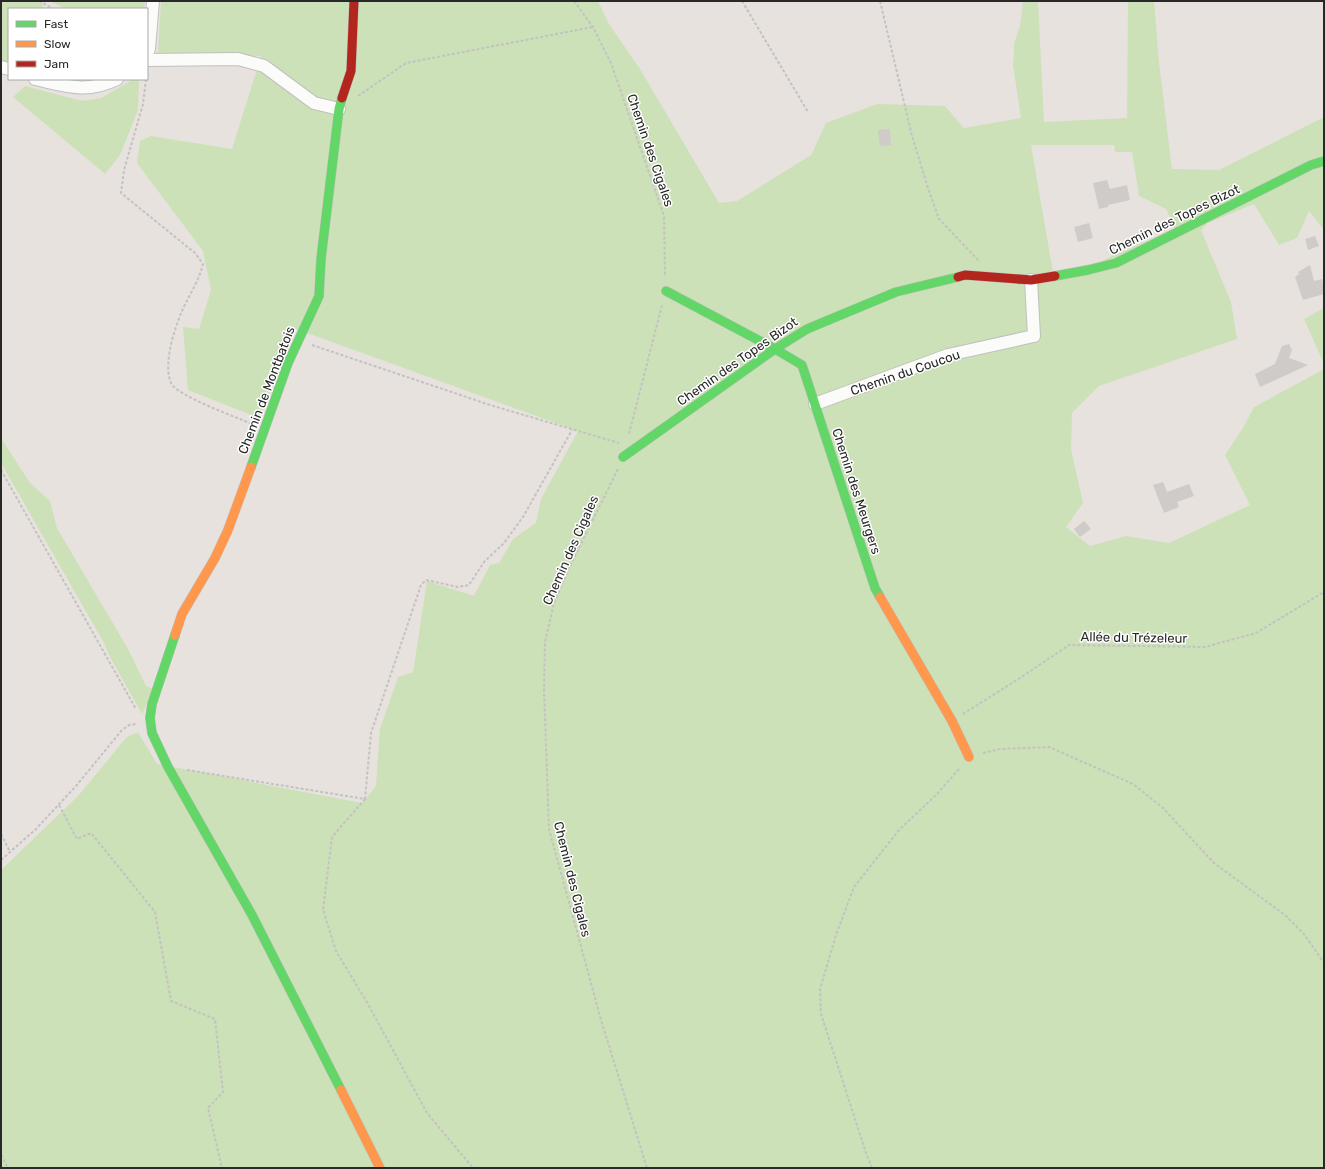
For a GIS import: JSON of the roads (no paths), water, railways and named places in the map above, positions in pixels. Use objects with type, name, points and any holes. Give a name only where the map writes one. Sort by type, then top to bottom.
[{"type":"street","points":[[148,52],[153,1]]},
{"type":"street","name":"Chemin de Montbatois","points":[[354,1],[351,71],[339,109],[321,259],[319,296],[288,363],[222,546],[182,614],[152,704],[150,718],[152,733],[168,767],[252,915],[380,1168]]},
{"type":"street","points":[[148,60],[238,59],[264,66],[314,103],[339,109]]},
{"type":"street","points":[[39,80],[69,87],[93,88],[114,80]]},
{"type":"street","name":"Chemin des Topes Bizot","points":[[623,457],[776,349],[807,329],[896,292],[965,275],[1031,280],[1088,270],[1116,263],[1213,216],[1311,165],[1324,161]]},
{"type":"street","name":"Chemin du Coucou","points":[[815,404],[948,355],[1034,336],[1031,280]]},
{"type":"street","name":"Chemin des Meurgers","points":[[666,291],[776,349],[802,365],[875,588],[952,721],[969,757]]}]
